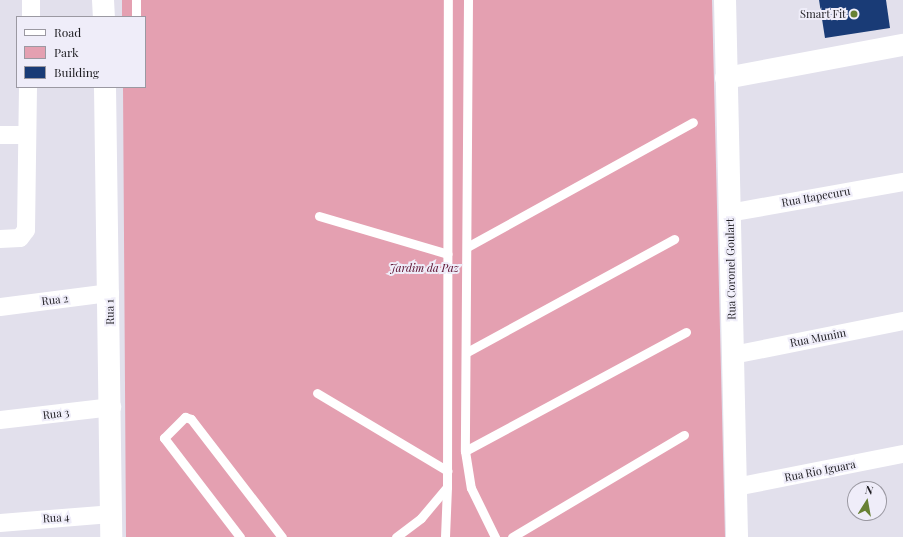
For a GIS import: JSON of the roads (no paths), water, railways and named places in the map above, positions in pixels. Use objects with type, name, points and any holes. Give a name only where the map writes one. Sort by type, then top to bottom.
[{"type":"street","points":[[30,16],[31,0]]},
{"type":"street","points":[[103,0],[104,16]]},
{"type":"street","name":"Rua Coronel Goulart","points":[[725,0],[737,537]]},
{"type":"street","points":[[726,78],[903,45]]},
{"type":"street","points":[[0,239],[20,238],[26,230],[26,135],[28,88]]},
{"type":"street","name":"Rua 1","points":[[105,88],[112,407],[111,537]]},
{"type":"street","points":[[0,135],[26,135]]},
{"type":"street","name":"Rua Itapecuru","points":[[730,213],[903,182]]},
{"type":"street","name":"Rua 2","points":[[0,307],[110,293]]},
{"type":"street","name":"Rua Munim","points":[[733,355],[903,321]]},
{"type":"street","name":"Rua 3","points":[[0,420],[112,407]]},
{"type":"street","name":"Rua Rio Iguara","points":[[736,487],[903,454]]},
{"type":"street","name":"Rua 4","points":[[0,523],[111,514]]},
{"type":"lane","points":[[136,0],[136,16]]},
{"type":"lane","points":[[445,537],[448,471],[448,0]]},
{"type":"lane","points":[[468,0],[467,352],[465,451],[471,488],[495,537]]},
{"type":"lane","points":[[467,247],[693,122]]},
{"type":"lane","points":[[320,216],[448,254]]},
{"type":"lane","points":[[467,352],[674,239]]},
{"type":"lane","points":[[465,451],[686,332]]},
{"type":"lane","points":[[317,394],[448,471]]},
{"type":"lane","points":[[240,537],[164,438],[185,417],[192,419],[282,537]]},
{"type":"lane","points":[[512,537],[684,435]]},
{"type":"lane","points":[[396,537],[421,518],[447,487]]},
{"type":"place","name":"Smart Fit","points":[[854,14]]},
{"type":"park label","name":"Jardim da Paz","points":[[424,268]]}]
